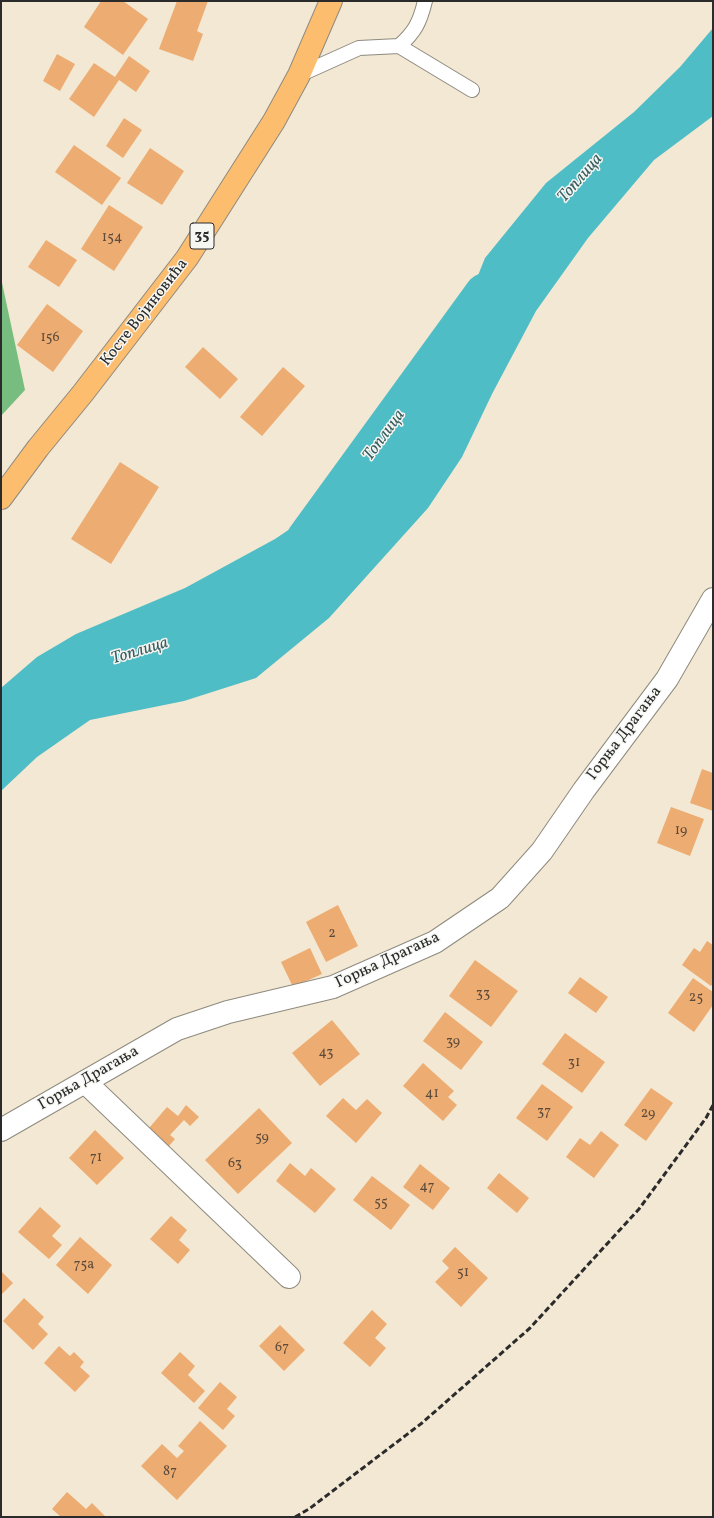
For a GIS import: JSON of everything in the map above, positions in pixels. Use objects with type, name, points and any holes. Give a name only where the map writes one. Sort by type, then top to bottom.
[{"type":"main road","name":"Косте Војиновића","points":[[1,498],[38,448],[83,393],[187,258],[259,146],[299,75],[331,1]]},
{"type":"street","name":"Горња Драгања","points":[[1,1130],[126,1057],[178,1029],[228,1012],[333,987],[435,942],[500,898],[542,851],[584,790],[666,679],[713,599]]},
{"type":"street","points":[[85,1082],[289,1276]]},
{"type":"lane","points":[[399,46],[411,36],[417,26],[425,1]]},
{"type":"lane","points":[[299,75],[360,48],[399,46],[472,90]]},
{"type":"green space","points":[[1,278],[25,390],[1,416]]},
{"type":"water","points":[[713,28],[713,116],[654,160],[588,238],[536,311],[492,394],[462,457],[428,508],[329,618],[256,678],[184,701],[90,720],[37,757],[1,791],[1,688],[37,657],[76,634],[185,588],[275,539],[330,502],[380,465],[428,400],[485,258],[546,183],[634,112],[680,67]]},
{"type":"building","points":[[101,1],[123,1],[148,19],[123,55],[84,27]]},
{"type":"building","points":[[177,1],[208,1],[197,31],[203,34],[193,61],[159,49]]},
{"type":"building","points":[[57,54],[75,64],[60,91],[43,81]]},
{"type":"building","points":[[129,56],[150,71],[136,92],[119,80],[94,117],[69,99],[94,63],[115,77]]},
{"type":"building","points":[[124,118],[142,130],[123,158],[106,146]]},
{"type":"building","points":[[74,145],[121,178],[102,205],[55,172]]},
{"type":"building","points":[[150,148],[184,171],[162,205],[127,183]]},
{"type":"building","points":[[109,205],[143,227],[114,271],[81,249]]},
{"type":"building","points":[[46,240],[77,260],[59,287],[28,267]]},
{"type":"building","points":[[47,304],[83,331],[53,372],[17,345]]},
{"type":"building","points":[[203,347],[238,379],[220,399],[185,367]]},
{"type":"building","points":[[283,367],[305,386],[262,436],[240,417]]},
{"type":"building","points":[[120,462],[159,487],[111,564],[71,539]]},
{"type":"building","points":[[702,769],[713,773],[713,811],[690,803]]},
{"type":"building","points":[[671,807],[704,819],[690,856],[657,843]]},
{"type":"building","points":[[338,905],[358,946],[326,962],[306,922]]},
{"type":"building","points":[[707,941],[713,945],[713,983],[711,986],[682,965],[694,948],[700,952]]},
{"type":"building","points":[[310,948],[322,974],[293,987],[281,962]]},
{"type":"building","points":[[475,960],[518,991],[491,1027],[449,996]]},
{"type":"building","points":[[580,977],[608,997],[596,1013],[568,993]]},
{"type":"building","points":[[693,978],[713,992],[713,1005],[694,1032],[668,1013]]},
{"type":"building","points":[[445,1012],[483,1042],[461,1070],[423,1041]]},
{"type":"building","points":[[332,1020],[360,1054],[320,1086],[292,1053]]},
{"type":"building","points":[[565,1033],[605,1062],[582,1093],[542,1064]]},
{"type":"building","points":[[423,1063],[454,1091],[448,1097],[457,1105],[443,1121],[403,1086]]},
{"type":"building","points":[[542,1084],[573,1107],[547,1141],[516,1118]]},
{"type":"building","points":[[651,1088],[673,1103],[646,1141],[624,1125]]},
{"type":"building","points":[[343,1098],[356,1110],[367,1099],[382,1113],[356,1143],[326,1116]]},
{"type":"building","points":[[186,1105],[199,1117],[190,1126],[184,1120],[170,1135],[175,1139],[164,1152],[144,1134],[167,1107],[178,1116]]},
{"type":"building","points":[[259,1108],[292,1143],[238,1194],[205,1160]]},
{"type":"building","points":[[95,1130],[124,1158],[97,1185],[69,1158]]},
{"type":"building","points":[[601,1131],[619,1145],[594,1178],[566,1157],[580,1138],[590,1145]]},
{"type":"building","points":[[290,1163],[305,1176],[311,1168],[336,1189],[315,1213],[276,1181]]},
{"type":"building","points":[[420,1164],[450,1188],[433,1210],[403,1187]]},
{"type":"building","points":[[499,1173],[529,1198],[517,1213],[487,1188]]},
{"type":"building","points":[[372,1176],[410,1205],[391,1230],[353,1200]]},
{"type":"building","points":[[40,1207],[61,1226],[52,1236],[62,1245],[49,1259],[18,1232]]},
{"type":"building","points":[[171,1216],[187,1230],[179,1240],[190,1250],[178,1264],[150,1239]]},
{"type":"building","points":[[80,1237],[112,1265],[88,1294],[56,1265]]},
{"type":"building","points":[[455,1247],[488,1278],[461,1307],[435,1282],[449,1268],[442,1261]]},
{"type":"building","points":[[1,1271],[13,1283],[1,1295]]},
{"type":"building","points":[[24,1298],[44,1317],[38,1324],[48,1334],[33,1350],[3,1321]]},
{"type":"building","points":[[372,1310],[387,1324],[375,1338],[386,1348],[370,1367],[343,1343]]},
{"type":"building","points":[[280,1325],[305,1350],[284,1371],[259,1346]]},
{"type":"building","points":[[59,1346],[70,1356],[74,1352],[84,1362],[80,1367],[90,1376],[75,1392],[44,1363]]},
{"type":"building","points":[[180,1352],[195,1366],[188,1375],[205,1391],[194,1403],[161,1373]]},
{"type":"building","points":[[220,1382],[237,1397],[227,1409],[235,1416],[223,1430],[198,1408]]},
{"type":"building","points":[[200,1421],[227,1446],[177,1500],[141,1466],[162,1444],[177,1458],[184,1451],[178,1446]]},
{"type":"building","points":[[67,1492],[86,1509],[92,1503],[105,1516],[61,1517],[52,1509]]},
{"type":"waterway","name":"Топлица","points":[[309,541],[487,296]]},
{"type":"railway","points":[[295,1517],[309,1509],[422,1423],[530,1328],[639,1209],[706,1118],[713,1105]]}]
